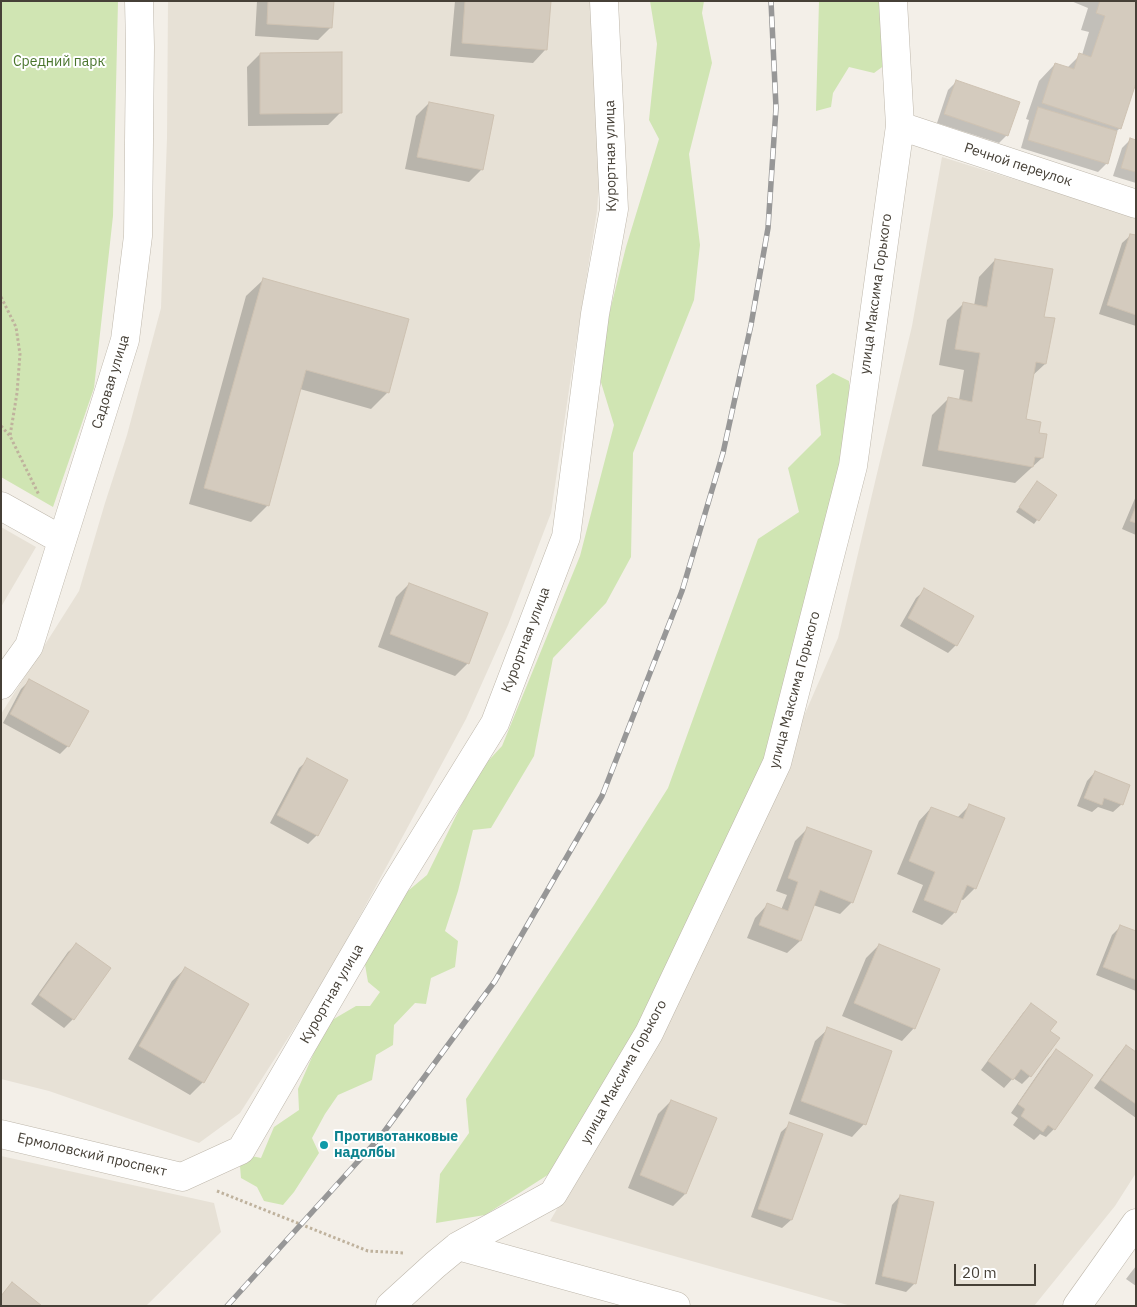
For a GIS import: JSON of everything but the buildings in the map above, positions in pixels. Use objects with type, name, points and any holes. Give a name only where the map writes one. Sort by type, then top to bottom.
[{"type":"street","name":"Садовая улица","points":[[1,685],[29,646],[125,340],[138,236],[139,1]]},
{"type":"street","name":"Курортная улица","points":[[182,1177],[241,1150],[395,885],[494,722],[566,537],[595,314],[614,209],[604,1]]},
{"type":"street","name":"улица Максима Горького","points":[[390,1306],[458,1246],[553,1194],[649,1033],[777,763],[853,466],[900,126],[892,1]]},
{"type":"street","name":"Речной переулок","points":[[900,126],[1136,204]]},
{"type":"street","points":[[1,506],[62,540]]},
{"type":"street","name":"Ермоловский проспект","points":[[1,1134],[182,1177]]},
{"type":"street","points":[[1077,1306],[1136,1223]]},
{"type":"street","points":[[458,1246],[676,1306]]},
{"type":"path","points":[[1,297],[16,327],[20,354],[17,393],[10,436]]},
{"type":"path","points":[[1,426],[10,436],[40,497]]},
{"type":"path","points":[[182,1177],[368,1251],[406,1254]]},
{"type":"shaded area","points":[[168,1],[595,1],[604,111],[597,211],[551,513],[508,625],[466,719],[327,977],[240,1113],[199,1143],[49,1091],[1,1079],[1,714],[79,591],[127,435],[161,308],[167,138]]},
{"type":"shaded area","points":[[942,157],[1136,217],[1136,1173],[1115,1206],[1034,1306],[851,1306],[550,1221],[659,1034],[775,782],[838,638],[912,326]]},
{"type":"shaded area","points":[[1,527],[36,547],[1,607]]},
{"type":"shaded area","points":[[1,1156],[214,1203],[221,1232],[146,1306],[1,1306]]},
{"type":"green space","name":"Средний парк","points":[[1,1],[118,1],[113,216],[94,388],[53,507],[1,477]]},
{"type":"green space","points":[[650,1],[704,1],[702,13],[712,63],[689,154],[700,245],[694,300],[633,453],[631,557],[606,603],[553,658],[534,756],[491,828],[473,830],[458,891],[445,931],[458,941],[455,967],[431,978],[426,1004],[415,1003],[394,1025],[393,1045],[376,1055],[372,1080],[338,1095],[312,1138],[319,1153],[294,1192],[283,1205],[264,1201],[257,1187],[241,1178],[240,1166],[247,1155],[261,1158],[274,1127],[299,1110],[298,1089],[327,1023],[356,1006],[370,1006],[380,992],[368,982],[363,953],[384,933],[397,900],[427,875],[477,773],[502,746],[580,556],[614,425],[596,366],[626,247],[659,139],[649,120],[657,44]]},
{"type":"green space","points":[[819,1],[889,1],[889,62],[874,73],[849,67],[833,93],[831,107],[816,111]]},
{"type":"green space","points":[[833,373],[849,381],[851,422],[769,763],[642,1029],[557,1169],[485,1215],[436,1223],[440,1174],[469,1133],[466,1099],[594,905],[668,788],[758,539],[799,512],[788,468],[821,435],[816,385]]},
{"type":"railway","points":[[227,1306],[381,1136],[495,981],[602,796],[682,591],[723,453],[751,325],[768,228],[776,108],[771,1]]},
{"type":"place","name":"Противотанковые надолбы","points":[[324,1145]]}]
